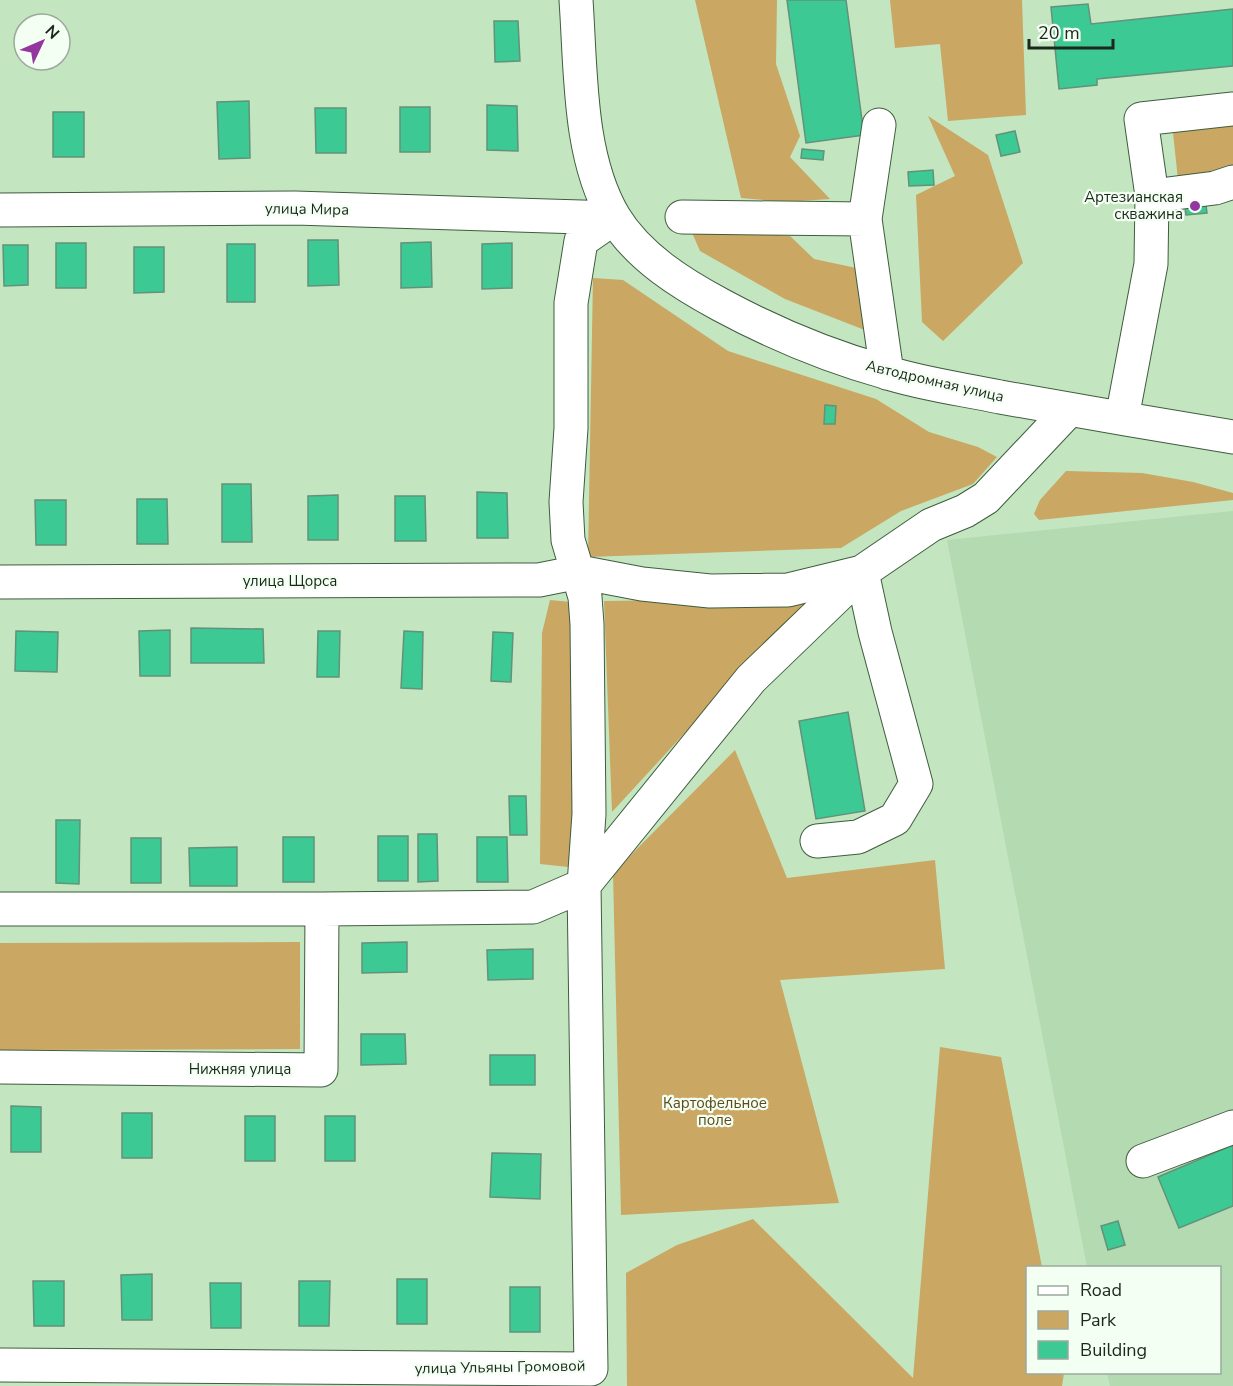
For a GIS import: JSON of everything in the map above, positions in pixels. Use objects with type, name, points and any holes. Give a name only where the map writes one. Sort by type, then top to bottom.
[{"type":"street","name":"Автодромная улица","points":[[576,0],[586,126],[592,164],[600,190],[615,218],[630,238],[657,264],[697,292],[777,333],[823,352],[887,373],[1068,410],[1233,436]]},
{"type":"street","points":[[1122,418],[1151,264],[1152,196],[1142,119],[1233,109]]},
{"type":"street","points":[[879,125],[866,219],[887,373]]},
{"type":"street","points":[[1152,196],[1215,188],[1233,182]]},
{"type":"street","name":"улица Мира","points":[[0,210],[295,208],[615,218]]},
{"type":"street","points":[[682,217],[866,219]]},
{"type":"street","name":"улица Ульяны Громовой","points":[[0,1365],[591,1378],[584,885],[589,814],[587,624],[585,597],[568,540],[566,502],[572,428],[571,303],[581,241],[615,218]]},
{"type":"street","points":[[0,909],[533,907],[584,885],[751,679],[862,572],[931,525],[965,511],[986,498],[1028,456],[1068,410]]},
{"type":"street","points":[[817,841],[858,837],[895,819],[916,784],[875,632],[862,572]]},
{"type":"street","name":"улица Щорса","points":[[0,582],[539,580],[579,573],[642,584],[710,591],[788,590],[862,572]]},
{"type":"street","name":"Нижняя улица","points":[[0,1067],[321,1070],[322,909]]},
{"type":"street","points":[[1143,1161],[1233,1127]]},
{"type":"shaded area","points":[[1233,511],[1233,1386],[1110,1386],[1107,1374],[1221,1374],[1221,1266],[1087,1266],[947,540]]},
{"type":"green space","points":[[695,0],[777,0],[776,64],[800,136],[790,157],[830,199],[785,202],[741,198]]},
{"type":"green space","points":[[890,0],[1022,0],[1026,115],[948,121],[940,44],[895,48]]},
{"type":"green space","points":[[928,116],[988,155],[1023,263],[943,341],[922,322],[916,195],[955,176]]},
{"type":"green space","points":[[1233,117],[1233,175],[1178,180],[1172,123]]},
{"type":"green space","points":[[690,228],[790,236],[814,259],[861,269],[875,334],[785,299],[700,251]]},
{"type":"green space","points":[[593,278],[623,280],[728,351],[876,399],[929,432],[978,447],[997,457],[973,484],[901,511],[841,548],[588,557]]},
{"type":"green space","points":[[1066,471],[1142,473],[1193,482],[1233,493],[1233,500],[1039,520],[1034,514],[1040,500]]},
{"type":"green space","points":[[809,598],[612,812],[604,601]]},
{"type":"green space","points":[[550,600],[571,602],[578,868],[540,864],[542,633]]},
{"type":"green space","name":"Картофельное поле","points":[[735,750],[787,878],[935,860],[945,969],[780,980],[839,1203],[621,1215],[613,873]]},
{"type":"green space","points":[[300,942],[300,1049],[0,1050],[0,943]]},
{"type":"green space","points":[[940,1047],[1001,1057],[1042,1266],[1026,1266],[1026,1374],[1064,1374],[1062,1386],[627,1386],[626,1273],[677,1245],[753,1219],[913,1378]]},
{"type":"building","points":[[787,0],[846,0],[864,135],[806,143]]},
{"type":"building","points":[[1088,4],[1091,24],[1233,9],[1233,66],[1097,79],[1097,85],[1059,89],[1051,7]]},
{"type":"building","points":[[494,21],[518,21],[520,61],[495,62]]},
{"type":"building","points":[[249,101],[250,158],[219,159],[217,102]]},
{"type":"building","points":[[487,105],[517,106],[518,151],[487,150]]},
{"type":"building","points":[[400,107],[430,107],[430,152],[400,152]]},
{"type":"building","points":[[315,108],[346,108],[346,153],[316,153]]},
{"type":"building","points":[[53,112],[84,112],[84,157],[53,157]]},
{"type":"building","points":[[1015,131],[1020,152],[1001,156],[996,135]]},
{"type":"building","points":[[802,149],[824,151],[823,160],[801,158]]},
{"type":"building","points":[[933,170],[934,185],[909,186],[908,172]]},
{"type":"building","name":"Артезианская скважина","points":[[1205,197],[1207,213],[1186,215],[1184,199]]},
{"type":"building","points":[[308,240],[338,240],[339,285],[308,286]]},
{"type":"building","points":[[431,242],[432,287],[401,288],[401,243]]},
{"type":"building","points":[[56,243],[86,243],[86,288],[56,288]]},
{"type":"building","points":[[512,243],[512,288],[482,289],[482,244]]},
{"type":"building","points":[[227,244],[255,244],[255,302],[227,302]]},
{"type":"building","points":[[3,245],[28,245],[28,285],[4,286]]},
{"type":"building","points":[[134,247],[164,247],[164,292],[134,293]]},
{"type":"building","points":[[825,405],[836,406],[835,424],[824,424]]},
{"type":"building","points":[[222,484],[251,484],[252,542],[222,542]]},
{"type":"building","points":[[477,492],[507,493],[508,538],[477,538]]},
{"type":"building","points":[[338,495],[338,540],[308,540],[308,496]]},
{"type":"building","points":[[395,496],[425,496],[426,541],[395,541]]},
{"type":"building","points":[[137,499],[167,499],[168,544],[137,544]]},
{"type":"building","points":[[35,500],[66,500],[66,545],[36,545]]},
{"type":"building","points":[[191,628],[263,629],[264,663],[191,663]]},
{"type":"building","points":[[170,630],[170,676],[140,676],[139,631]]},
{"type":"building","points":[[16,631],[58,632],[57,672],[15,671]]},
{"type":"building","points":[[318,631],[340,631],[339,677],[317,677]]},
{"type":"building","points":[[404,631],[423,632],[422,689],[401,688]]},
{"type":"building","points":[[493,632],[513,633],[511,682],[491,681]]},
{"type":"building","points":[[848,712],[865,811],[816,819],[799,721]]},
{"type":"building","points":[[509,796],[526,796],[527,835],[510,835]]},
{"type":"building","points":[[56,820],[80,820],[79,884],[56,883]]},
{"type":"building","points":[[418,834],[437,834],[438,881],[418,882]]},
{"type":"building","points":[[378,836],[408,836],[408,881],[378,881]]},
{"type":"building","points":[[283,837],[314,837],[314,882],[283,882]]},
{"type":"building","points":[[477,837],[507,837],[508,882],[477,882]]},
{"type":"building","points":[[131,838],[161,838],[161,883],[131,883]]},
{"type":"building","points":[[237,847],[237,886],[190,886],[189,848]]},
{"type":"building","points":[[407,942],[407,972],[362,973],[362,943]]},
{"type":"building","points":[[533,949],[533,979],[488,980],[487,950]]},
{"type":"building","points":[[361,1034],[405,1034],[406,1064],[361,1065]]},
{"type":"building","points":[[490,1055],[535,1055],[535,1085],[490,1085]]},
{"type":"building","points":[[11,1106],[41,1107],[41,1152],[11,1152]]},
{"type":"building","points":[[122,1113],[152,1113],[152,1158],[122,1158]]},
{"type":"building","points":[[245,1116],[275,1116],[275,1161],[245,1161]]},
{"type":"building","points":[[325,1116],[355,1116],[355,1161],[325,1161]]},
{"type":"building","points":[[1233,1145],[1233,1206],[1179,1228],[1158,1177]]},
{"type":"building","points":[[492,1153],[541,1154],[540,1199],[490,1197]]},
{"type":"building","points":[[1118,1221],[1125,1245],[1108,1250],[1101,1226]]},
{"type":"building","points":[[152,1274],[152,1320],[122,1320],[121,1275]]},
{"type":"building","points":[[397,1279],[427,1279],[427,1324],[397,1324]]},
{"type":"building","points":[[33,1281],[64,1281],[64,1326],[34,1326]]},
{"type":"building","points":[[299,1281],[330,1281],[329,1326],[299,1326]]},
{"type":"building","points":[[210,1283],[241,1283],[241,1328],[211,1328]]},
{"type":"building","points":[[510,1287],[540,1287],[540,1332],[510,1332]]},
{"type":"place","name":"Артезианская скважина","points":[[1195,206]]}]
